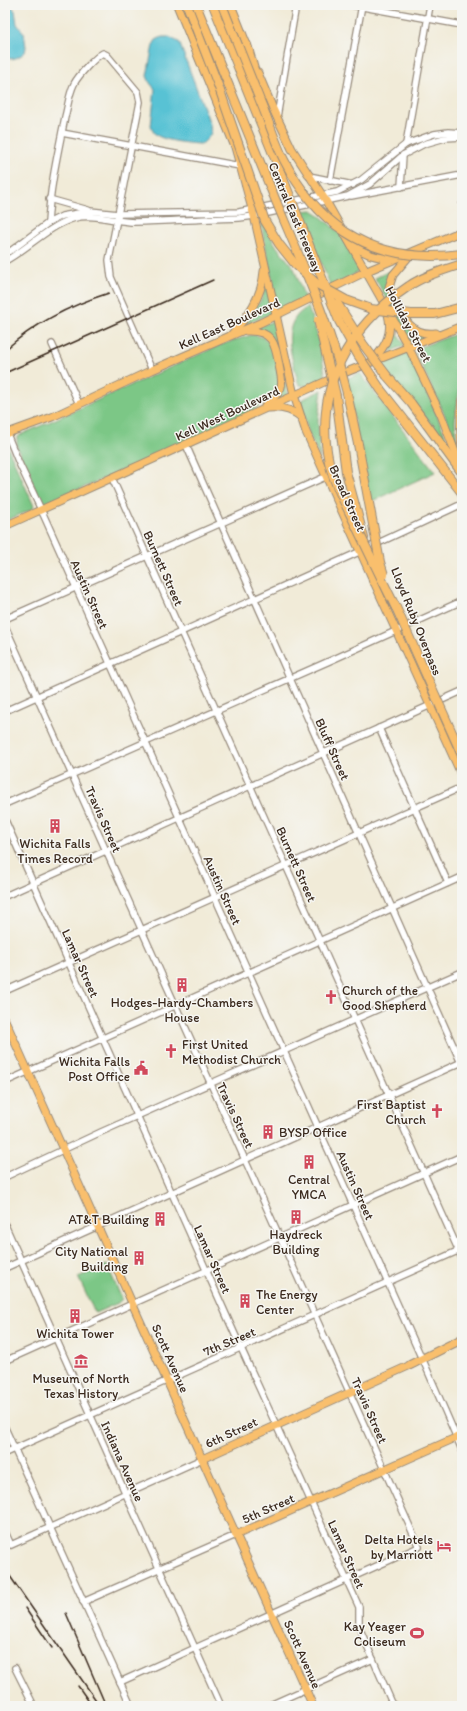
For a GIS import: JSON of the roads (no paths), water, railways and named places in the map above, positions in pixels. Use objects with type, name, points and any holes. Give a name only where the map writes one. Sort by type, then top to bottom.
[{"type":"highway","points":[[188,5],[231,92]]},
{"type":"highway","points":[[188,5],[266,221],[279,244],[295,264],[317,284],[346,300],[371,309],[411,314],[435,314],[462,307]]},
{"type":"highway","name":"Central East Freeway","points":[[196,5],[311,284],[340,366],[358,444]]},
{"type":"highway","name":"Central East Freeway","points":[[213,5],[339,321],[358,355],[381,390],[462,493]]},
{"type":"highway","points":[[222,5],[283,159],[302,191],[324,216],[348,233],[374,247],[402,254],[439,257],[462,254]]},
{"type":"highway","points":[[247,45],[285,184]]},
{"type":"highway","points":[[300,260],[321,327],[336,396],[346,472],[363,550],[372,581]]},
{"type":"highway","points":[[396,608],[336,484],[329,462],[326,440],[329,394],[336,372],[346,350],[360,329],[376,311],[410,285],[462,264]]},
{"type":"highway","points":[[318,268],[340,309],[363,344],[387,376],[411,403],[462,472]]},
{"type":"highway","points":[[462,401],[462,444]]},
{"type":"highway","name":"Lloyd Ruby Overpass","points":[[358,444],[380,562],[396,608],[462,755]]},
{"type":"highway","points":[[410,1365],[462,1339]]},
{"type":"main road","points":[[177,5],[230,135],[253,213]]},
{"type":"main road","name":"Central East Freeway","points":[[231,5],[276,117],[292,149],[324,198]]},
{"type":"main road","name":"Holliday Street","points":[[324,198],[367,271],[408,346],[441,415],[462,472]]},
{"type":"main road","name":"Broad Street","points":[[253,213],[294,395],[301,417],[325,477],[363,550]]},
{"type":"main road","name":"Kell East Boulevard","points":[[5,433],[52,417],[152,370],[277,316],[367,271],[462,231]]},
{"type":"main road","points":[[351,244],[372,256],[379,258],[398,258]]},
{"type":"main road","points":[[411,253],[393,276],[389,287],[406,321],[412,329],[420,333],[428,334],[445,332]]},
{"type":"main road","points":[[229,337],[241,324],[254,304],[263,280],[265,265]]},
{"type":"main road","points":[[372,361],[383,349],[388,340],[390,321],[386,306]]},
{"type":"main road","name":"Kell West Boulevard","points":[[5,526],[294,395],[408,346],[462,326]]},
{"type":"main road","points":[[242,332],[256,331],[262,333],[269,337],[275,344],[282,380],[277,396],[257,413]]},
{"type":"main road","points":[[265,409],[279,408],[288,410],[301,417]]},
{"type":"main road","points":[[372,581],[396,630],[462,776]]},
{"type":"main road","name":"Scott Avenue","points":[[5,1020],[168,1380],[313,1706]]},
{"type":"main road","points":[[422,1359],[462,1344]]},
{"type":"main road","name":"6th Street","points":[[202,1459],[410,1365]]},
{"type":"main road","name":"5th Street","points":[[236,1535],[459,1436]]},
{"type":"street","points":[[276,117],[296,5]]},
{"type":"street","points":[[352,5],[462,25]]},
{"type":"street","points":[[406,144],[430,5]]},
{"type":"street","points":[[330,181],[362,6]]},
{"type":"street","points":[[48,223],[49,199],[71,92],[76,80],[99,55],[103,53],[107,55],[138,92],[140,97],[109,260],[110,273],[152,370]]},
{"type":"street","points":[[268,96],[276,98],[281,92]]},
{"type":"street","points":[[324,198],[361,180],[406,144],[434,134],[448,132],[462,133]]},
{"type":"street","points":[[62,133],[240,166]]},
{"type":"street","points":[[348,196],[370,184],[403,155],[424,144],[445,138],[462,137]]},
{"type":"street","points":[[401,187],[403,155]]},
{"type":"street","points":[[5,261],[19,254],[49,230],[76,218],[94,217],[117,222],[135,222],[253,213],[324,198],[352,197],[462,175]]},
{"type":"street","points":[[309,176],[353,185]]},
{"type":"street","points":[[49,199],[90,211],[118,214],[253,213]]},
{"type":"street","points":[[462,205],[462,210]]},
{"type":"street","points":[[5,253],[12,250],[48,223],[62,216],[90,211]]},
{"type":"street","points":[[52,344],[79,404]]},
{"type":"street","name":"Austin Street","points":[[5,433],[41,510],[387,1283],[459,1436],[462,1450]]},
{"type":"street","name":"Bluff Street","points":[[186,445],[391,908],[462,1062]]},
{"type":"street","points":[[5,620],[325,477]]},
{"type":"street","name":"Burnett Street","points":[[112,478],[424,1173],[460,1249],[462,1258]]},
{"type":"street","points":[[5,711],[181,633],[462,504]]},
{"type":"street","points":[[5,804],[462,601]]},
{"type":"street","name":"Travis Street","points":[[5,626],[209,1084],[350,1392],[418,1547],[346,1580]]},
{"type":"street","points":[[5,896],[106,852],[462,690]]},
{"type":"street","points":[[379,728],[448,883]]},
{"type":"street","points":[[5,991],[68,961],[358,833],[416,809],[462,787]]},
{"type":"street","name":"Lamar Street","points":[[5,820],[206,1271],[359,1607],[359,1627],[392,1703],[396,1706]]},
{"type":"street","points":[[5,1082],[462,877]]},
{"type":"street","points":[[5,1177],[137,1116],[462,972]]},
{"type":"street","points":[[5,1268],[462,1062]]},
{"type":"street","points":[[5,1361],[462,1156]]},
{"type":"street","name":"Indiana Avenue","points":[[5,1225],[221,1706]]},
{"type":"street","name":"7th Street","points":[[5,1453],[314,1316],[460,1249]]},
{"type":"street","points":[[5,1428],[131,1706]]},
{"type":"street","name":"6th Street","points":[[5,1532],[10,1545],[202,1459]]},
{"type":"street","name":"5th Street","points":[[84,1602],[236,1535]]},
{"type":"street","points":[[120,1682],[346,1580]]},
{"type":"street","points":[[268,1706],[374,1659]]},
{"type":"street","points":[[15,1668],[34,1706]]},
{"type":"water","points":[[5,5],[11,5],[15,11],[17,24],[24,33],[26,47],[25,52],[13,59],[5,58]]},
{"type":"water","points":[[162,37],[169,37],[179,42],[210,124],[211,133],[202,144],[186,143],[162,138],[154,133],[152,129],[151,126],[155,89],[147,76],[153,45],[156,40]]},
{"type":"railway","points":[[5,373],[213,280]]},
{"type":"railway","points":[[5,350],[41,323],[67,309],[109,293]]},
{"type":"railway","points":[[5,1569],[100,1706]]},
{"type":"railway","points":[[25,1608],[52,1648]]},
{"type":"railway","points":[[66,1613],[106,1706]]},
{"type":"railway","points":[[78,1686],[92,1706]]},
{"type":"place","name":"Wichita Falls Times Record","points":[[55,826]]},
{"type":"place","name":"Hodges-Hardy-Chambers House","points":[[182,985]]},
{"type":"place","name":"Church of the Good Shepherd","points":[[331,997]]},
{"type":"place","name":"First United Methodist Church","points":[[171,1051]]},
{"type":"place","name":"Wichita Falls Post Office","points":[[141,1068]]},
{"type":"place","name":"First Baptist Church","points":[[437,1111]]},
{"type":"place","name":"BYSP Office","points":[[268,1132]]},
{"type":"place","name":"Central YMCA","points":[[309,1162]]},
{"type":"place","name":"Haydreck Building","points":[[296,1217]]},
{"type":"place","name":"AT&T Building","points":[[160,1219]]},
{"type":"place","name":"City National Building","points":[[139,1258]]},
{"type":"place","name":"The Energy Center","points":[[245,1301]]},
{"type":"place","name":"Wichita Tower","points":[[75,1316]]},
{"type":"place","name":"Museum of North Texas History","points":[[81,1361]]},
{"type":"place","name":"Delta Hotels by Marriott","points":[[444,1546]]},
{"type":"place","name":"Kay Yeager Coliseum","points":[[417,1633]]}]
